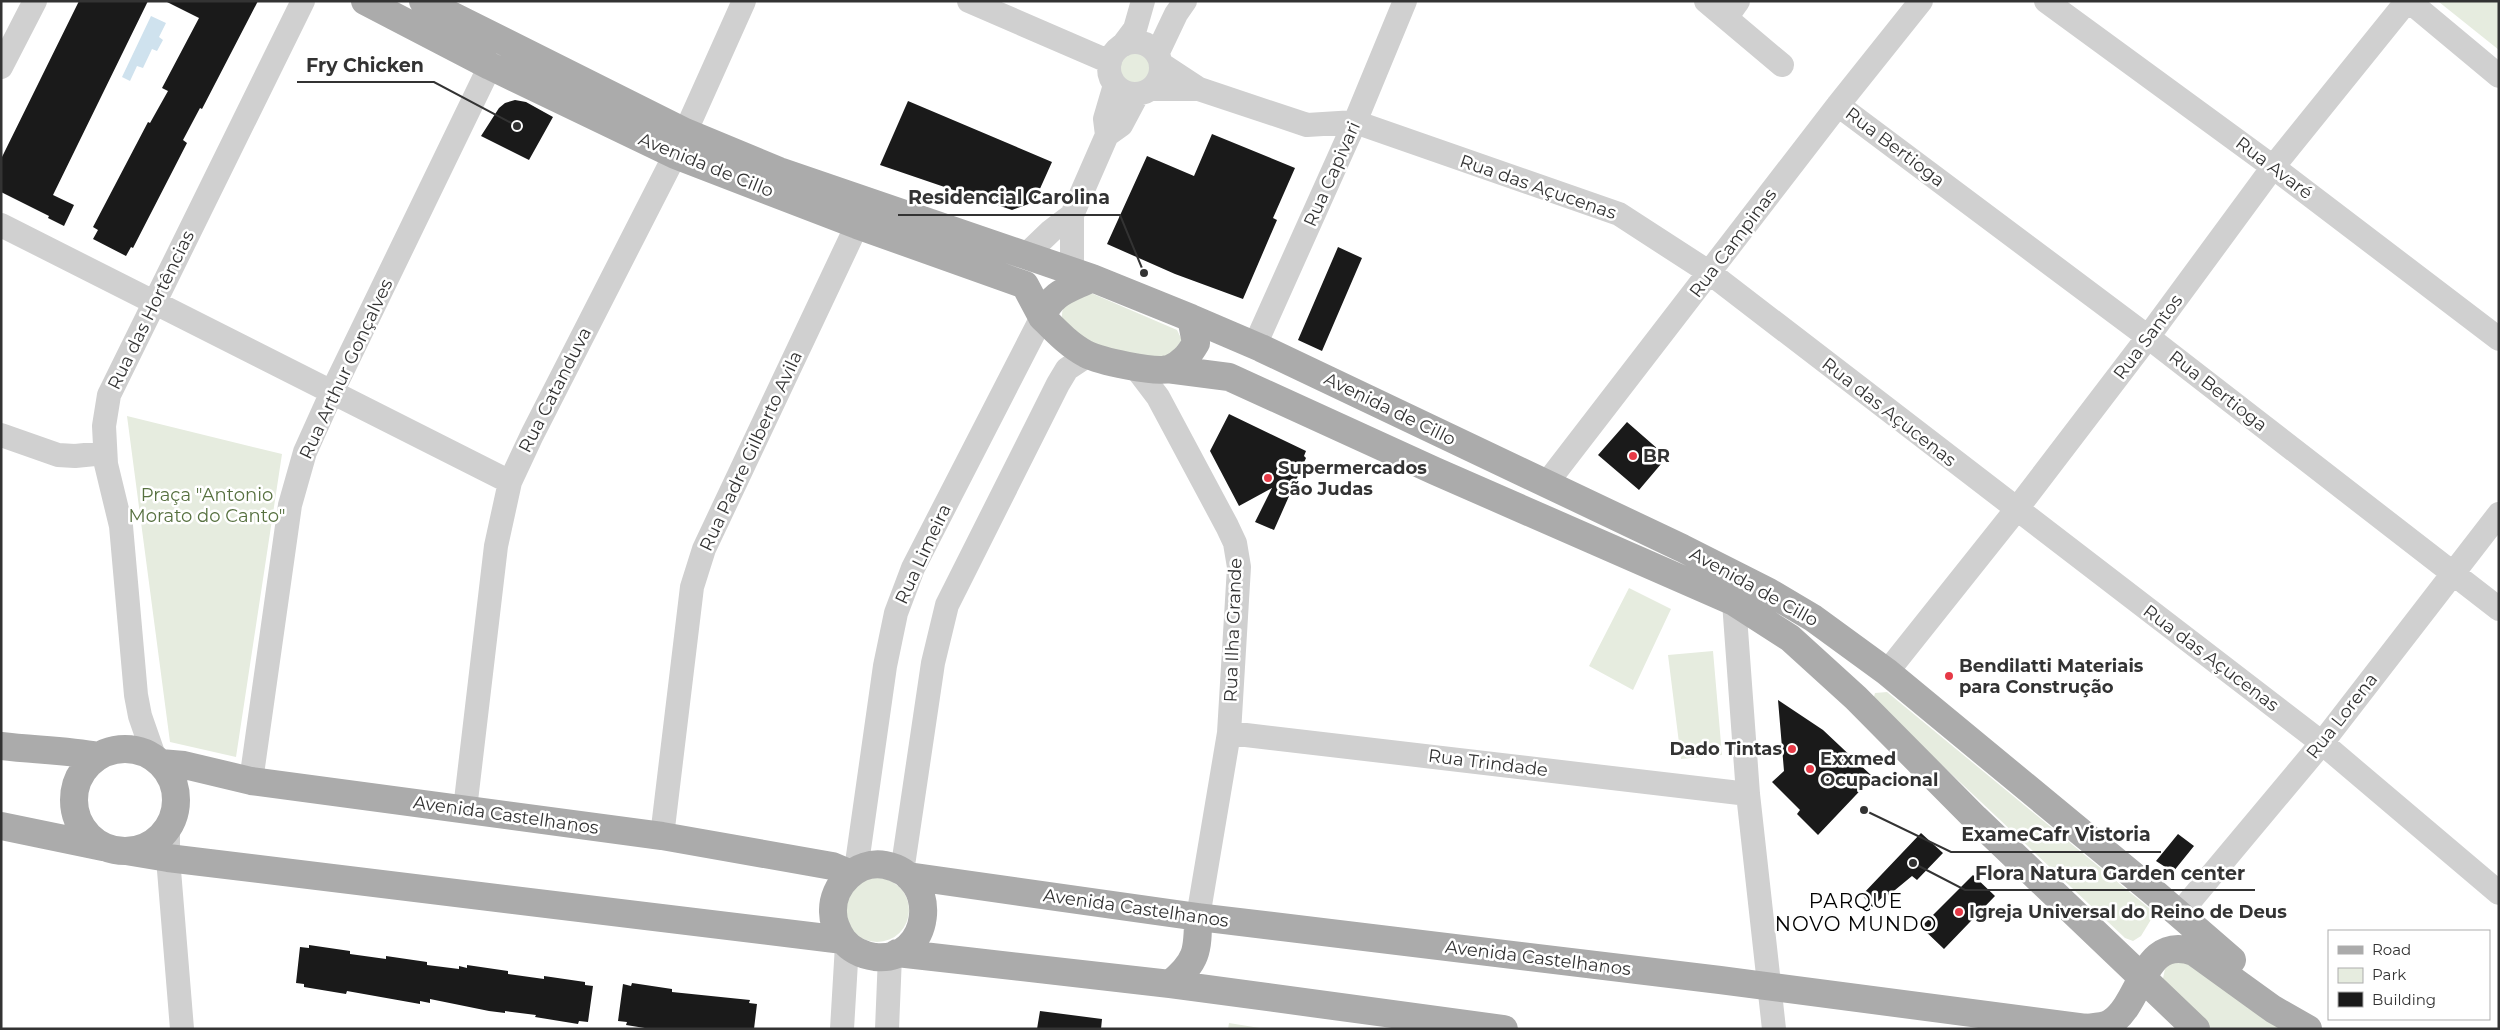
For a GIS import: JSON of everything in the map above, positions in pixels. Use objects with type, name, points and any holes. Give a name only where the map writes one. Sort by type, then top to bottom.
[{"type":"main road","name":"Avenida de Cillo","points":[[365,1],[490,66],[680,143],[857,225],[1025,285],[1042,318],[1064,340],[1088,355],[1136,368],[1167,369],[1229,376],[1426,467],[1734,602],[1790,638],[1856,698],[1975,818],[2146,970],[2196,1029]]},
{"type":"main road","name":"Avenida de Cillo","points":[[423,1],[680,143],[797,177],[1026,255],[1191,318],[1255,345],[1769,592],[1813,618],[1887,672],[2179,914],[2313,1029]]},
{"type":"main road","points":[[1042,318],[1052,299],[1082,275]]},
{"type":"main road","points":[[1167,369],[1186,359],[1196,344],[1191,318]]},
{"type":"main road","points":[[1790,638],[1851,680],[1871,683],[1887,672]]},
{"type":"main road","points":[[1,746],[42,751],[72,751],[98,756]]},
{"type":"main road","points":[[127,748],[142,752],[158,761],[170,777],[175,793],[174,810],[168,826],[157,839],[143,847],[118,850],[95,841],[83,829],[76,814],[74,798],[77,781],[86,767],[98,756],[112,750],[127,748]]},
{"type":"main road","name":"Avenida Castelhanos","points":[[158,761],[184,765],[251,781],[662,836],[832,866],[854,872],[870,866],[884,865],[905,874],[1198,917],[2086,1028],[2110,1023],[2119,1016],[2179,914]]},
{"type":"main road","points":[[1,826],[118,850],[168,858],[845,943]]},
{"type":"main road","points":[[854,872],[838,889],[832,913],[835,928],[845,943],[866,956],[880,957],[894,954],[907,947],[917,937],[923,924],[922,898],[917,887],[905,874]]},
{"type":"main road","points":[[1170,984],[1187,970],[1192,960],[1198,934],[1198,917]]},
{"type":"main road","points":[[2146,970],[2159,954],[2168,950],[2185,949],[2194,952],[2273,1009],[2308,1029]]},
{"type":"main road","points":[[894,954],[1170,984],[1504,1029]]},
{"type":"street","points":[[1,67],[35,1]]},
{"type":"street","name":"Rua das Hortências","points":[[158,761],[140,716],[136,696],[121,526],[105,453],[104,426],[109,396],[303,1]]},
{"type":"street","name":"Rua Catanduva","points":[[465,809],[496,546],[510,482],[536,426],[680,143],[744,1]]},
{"type":"street","points":[[969,1],[1116,53]]},
{"type":"street","points":[[1143,1],[1135,29],[1116,53],[1110,78],[1115,85],[1128,94],[1144,92]]},
{"type":"street","name":"Rua Capivari","points":[[1255,345],[1355,122],[1405,1]]},
{"type":"street","points":[[1706,1],[1732,10],[1782,65]]},
{"type":"street","name":"Rua Campinas","points":[[1546,484],[1838,105],[1921,1]]},
{"type":"street","name":"Rua Avaré","points":[[2046,1],[2273,167],[2499,339]]},
{"type":"street","points":[[2408,1],[2499,76]]},
{"type":"street","name":"Rua Santos","points":[[1887,672],[2016,510],[2148,337],[2273,167],[2408,1]]},
{"type":"street","points":[[1107,134],[1121,125],[1144,92],[1160,75],[1159,59],[1175,6]]},
{"type":"street","points":[[1116,53],[1130,42],[1146,44],[1159,59]]},
{"type":"street","name":"Rua das Açucenas","points":[[1159,59],[1199,89],[1307,125],[1355,122],[1619,214],[1710,273],[2016,510],[2322,743],[2499,892]]},
{"type":"street","name":"Rua Arthur Gonçalves","points":[[251,781],[290,505],[305,452],[332,392],[490,66]]},
{"type":"street","points":[[1026,255],[1051,230],[1072,215],[1107,134],[1105,118],[1115,85]]},
{"type":"street","name":"Rua das Açucenas","points":[[1144,92],[1199,89]]},
{"type":"street","name":"Rua Bertioga","points":[[1838,105],[2148,337],[2499,610]]},
{"type":"street","points":[[1072,215],[1082,275]]},
{"type":"street","points":[[1,225],[510,482]]},
{"type":"street","name":"Rua Padre Gilberto Avila","points":[[662,836],[692,587],[704,550],[857,225]]},
{"type":"street","name":"Rua Limeira","points":[[854,872],[885,666],[896,613],[913,568],[1042,318]]},
{"type":"street","points":[[905,874],[933,663],[947,605],[1058,384],[1067,369],[1088,355]]},
{"type":"street","name":"Rua Ilha Grande","points":[[1136,368],[1158,397],[1235,543],[1239,567],[1229,733],[1198,917]]},
{"type":"street","points":[[1,435],[58,455],[105,453]]},
{"type":"street","name":"Rua Lorena","points":[[2179,914],[2322,743],[2499,514]]},
{"type":"street","points":[[1734,602],[1748,794],[1774,1029]]},
{"type":"street","name":"Rua Trindade","points":[[1229,733],[1748,794]]},
{"type":"street","points":[[168,826],[168,858],[182,1029]]},
{"type":"street","points":[[842,1029],[845,943]]},
{"type":"street","points":[[887,1029],[894,954]]},
{"type":"green space","points":[[2439,1],[2499,1],[2499,50],[2439,2]]},
{"type":"green space","points":[[1134,50],[1147,56],[1153,69],[1147,82],[1134,88],[1121,82],[1115,69],[1121,56]]},
{"type":"green space","points":[[1091,293],[1177,330],[1182,340],[1166,361],[1109,350],[1080,338],[1063,321],[1063,310],[1067,298]]},
{"type":"green space","name":"Praça \"Antonio Morato do Canto\"","points":[[127,416],[282,454],[236,757],[170,742]]},
{"type":"green space","points":[[1629,588],[1671,609],[1633,690],[1589,666]]},
{"type":"green space","points":[[1713,651],[1722,755],[1681,759],[1668,655]]},
{"type":"green space","points":[[1887,692],[2155,913],[2141,936],[2133,941],[2125,938],[1873,700],[1875,693]]},
{"type":"green space","points":[[877,878],[889,881],[900,887],[906,898],[909,910],[906,922],[900,933],[889,939],[877,942],[865,939],[854,933],[848,922],[845,910],[848,898],[854,887],[865,881]]},
{"type":"green space","points":[[2183,959],[2282,1029],[2205,1029],[2162,983],[2165,969],[2174,960]]},
{"type":"green space","points":[[1229,1023],[1266,1029],[1228,1029]]},
{"type":"water","points":[[151,16],[166,23],[159,37],[163,40],[157,51],[152,49],[143,68],[137,66],[130,81],[122,77]]},
{"type":"building","points":[[79,1],[148,1],[53,195],[74,205],[64,226],[48,218],[49,216],[1,192],[1,159]]},
{"type":"building","points":[[165,1],[258,1],[202,109],[200,108],[183,140],[187,143],[133,248],[131,247],[126,256],[93,239],[98,230],[93,227],[148,122],[150,123],[168,91],[162,88],[199,18]]},
{"type":"building","points":[[515,100],[526,102],[553,117],[529,160],[481,136],[499,108],[505,103]]},
{"type":"building","points":[[908,101],[1052,162],[1034,202],[1012,210],[880,165]]},
{"type":"building","points":[[1212,134],[1295,168],[1273,218],[1277,220],[1243,299],[1175,274],[1107,244],[1147,156],[1194,176]]},
{"type":"building","points":[[1338,247],[1362,258],[1322,351],[1298,340]]},
{"type":"building","name":"Supermercados São Judas","points":[[1229,414],[1306,451],[1304,456],[1306,458],[1274,530],[1255,522],[1272,488],[1239,506],[1210,451]]},
{"type":"building","name":"BR","points":[[1627,422],[1667,457],[1639,490],[1598,455]]},
{"type":"building","points":[[1778,700],[1823,730],[1873,777],[1818,835],[1797,814],[1800,810],[1772,782],[1784,771]]},
{"type":"building","points":[[1921,833],[1943,853],[1917,880],[1912,876],[1889,895],[1887,893],[1872,907],[1862,895]]},
{"type":"building","points":[[2178,834],[2194,846],[2173,872],[2156,861]]},
{"type":"building","name":"Igreja Universal do Reino de Deus","points":[[1973,875],[1995,896],[1944,949],[1921,927]]},
{"type":"building","points":[[309,945],[350,951],[350,954],[386,959],[386,956],[427,962],[427,965],[459,969],[459,966],[467,968],[467,965],[508,971],[508,974],[544,979],[544,976],[585,982],[585,985],[593,986],[588,1022],[579,1021],[578,1024],[535,1017],[536,1015],[489,1011],[430,999],[430,1003],[420,1001],[420,1004],[347,991],[346,994],[304,987],[304,984],[296,983],[300,947],[309,948]]},
{"type":"building","points":[[632,983],[672,989],[672,992],[750,1000],[749,1003],[757,1004],[754,1029],[651,1029],[626,1025],[627,1022],[618,1021],[623,984],[631,986]]},
{"type":"building","points":[[1040,1011],[1102,1019],[1101,1029],[1037,1029]]},
{"type":"place","name":"Fry Chicken","points":[[517,126]]},
{"type":"place","name":"Residencial Carolina","points":[[1144,273]]},
{"type":"place","name":"BR","points":[[1633,456]]},
{"type":"place","name":"Supermercados São Judas","points":[[1268,478]]},
{"type":"place","name":"Bendilatti Materiais para Construção","points":[[1949,676]]},
{"type":"place","name":"Dado Tintas","points":[[1792,749]]},
{"type":"place","name":"Exxmed Ocupacional","points":[[1810,769]]},
{"type":"place","name":"ExameCafr Vistoria","points":[[1864,810]]},
{"type":"place","name":"Flora Natura Garden center","points":[[1913,863]]},
{"type":"place","name":"Igreja Universal do Reino de Deus","points":[[1959,912]]},
{"type":"district","name":"PARQUE NOVO MUNDO","points":[[1856,912]]}]
